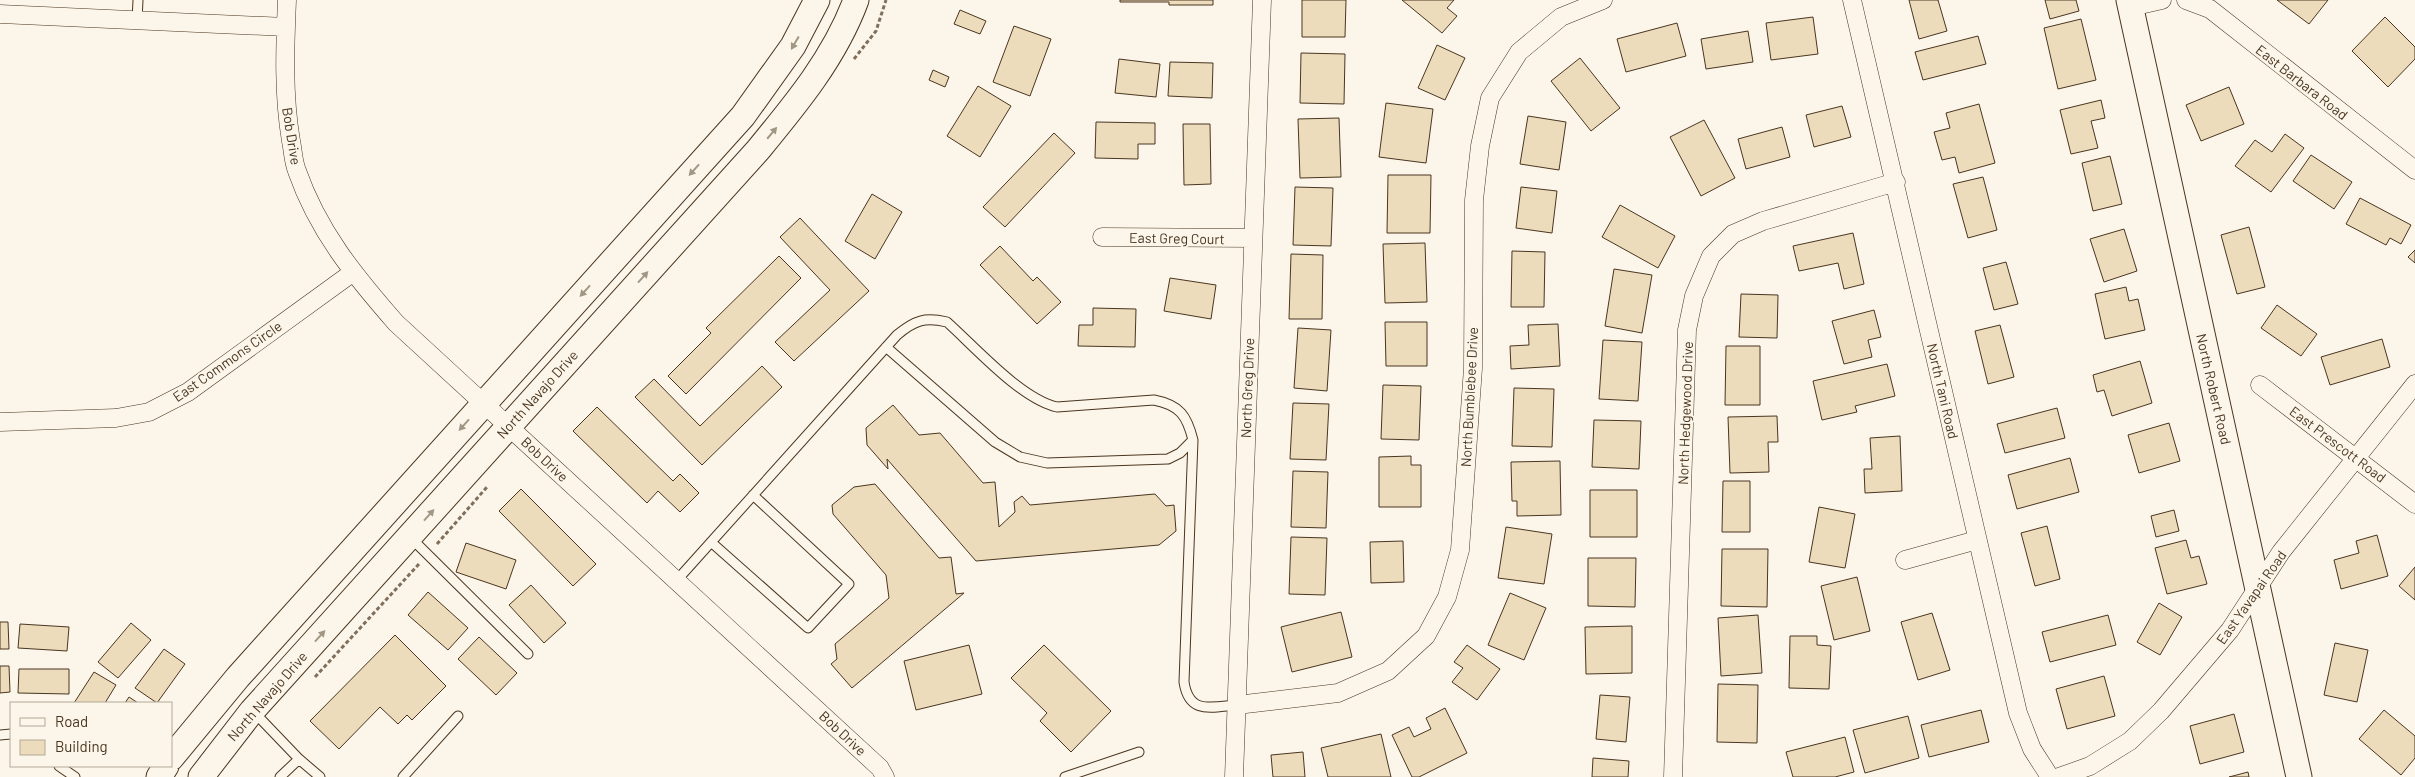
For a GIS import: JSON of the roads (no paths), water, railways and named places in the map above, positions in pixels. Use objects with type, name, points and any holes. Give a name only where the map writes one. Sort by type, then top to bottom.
[{"type":"street","name":"Bob Drive","points":[[287,0],[287,116],[296,170],[325,232],[352,273],[396,323],[510,425],[880,768],[885,777]]},
{"type":"street","points":[[172,757],[228,688],[743,116],[794,46],[817,0]]},
{"type":"street","name":"North Navajo Drive","points":[[201,777],[252,711],[740,170],[806,91],[829,54],[856,0]]},
{"type":"street","name":"North Greg Drive","points":[[1234,777],[1262,0]]},
{"type":"street","name":"North Bumblebee Drive","points":[[1237,705],[1338,693],[1388,671],[1426,636],[1447,597],[1460,550],[1473,368],[1474,200],[1480,146],[1490,98],[1519,52],[1562,17],[1603,0]]},
{"type":"street","name":"North Tani Road","points":[[1852,0],[1896,182],[2018,713],[2032,749],[2050,777]]},
{"type":"street","points":[[2130,4],[2162,0]]},
{"type":"street","name":"East Barbara Road","points":[[2186,0],[2210,9],[2415,170]]},
{"type":"street","name":"North Robert Road","points":[[2130,4],[2256,588],[2299,777]]},
{"type":"street","points":[[0,14],[286,27]]},
{"type":"street","points":[[715,147],[740,170]]},
{"type":"street","name":"North Hedgewood Drive","points":[[1673,777],[1687,330],[1694,296],[1711,256],[1733,234],[1763,221],[1896,182]]},
{"type":"street","name":"East Greg Court","points":[[1102,237],[1252,238]]},
{"type":"street","name":"East Commons Circle","points":[[0,422],[116,418],[149,412],[188,392],[352,273]]},
{"type":"street","name":"East Yavapai Road","points":[[2059,777],[2090,766],[2130,741],[2161,711],[2230,630],[2281,552],[2415,384]]},
{"type":"street","name":"East Prescott Road","points":[[2260,385],[2415,504]]},
{"type":"street","points":[[1905,560],[1977,540]]},
{"type":"street","points":[[228,688],[252,711]]},
{"type":"lane","points":[[137,21],[138,0]]},
{"type":"lane","points":[[677,580],[886,347],[910,324],[934,319],[947,322],[1021,389],[1044,404],[1058,407],[1154,400],[1168,402],[1186,417],[1193,440],[1184,682],[1186,693],[1192,702],[1203,708],[1237,705]]},
{"type":"lane","points":[[886,347],[995,442],[1020,457],[1047,463],[1168,459],[1180,453],[1193,440]]},
{"type":"lane","points":[[711,542],[808,628],[849,584],[753,495]]},
{"type":"lane","points":[[409,537],[528,654]]},
{"type":"lane","points":[[252,711],[299,759],[320,777]]},
{"type":"lane","points":[[403,777],[458,716]]},
{"type":"lane","points":[[1065,777],[1138,752]]},
{"type":"lane","points":[[280,777],[299,759]]},
{"type":"lane","points":[[60,767],[75,777]]}]
